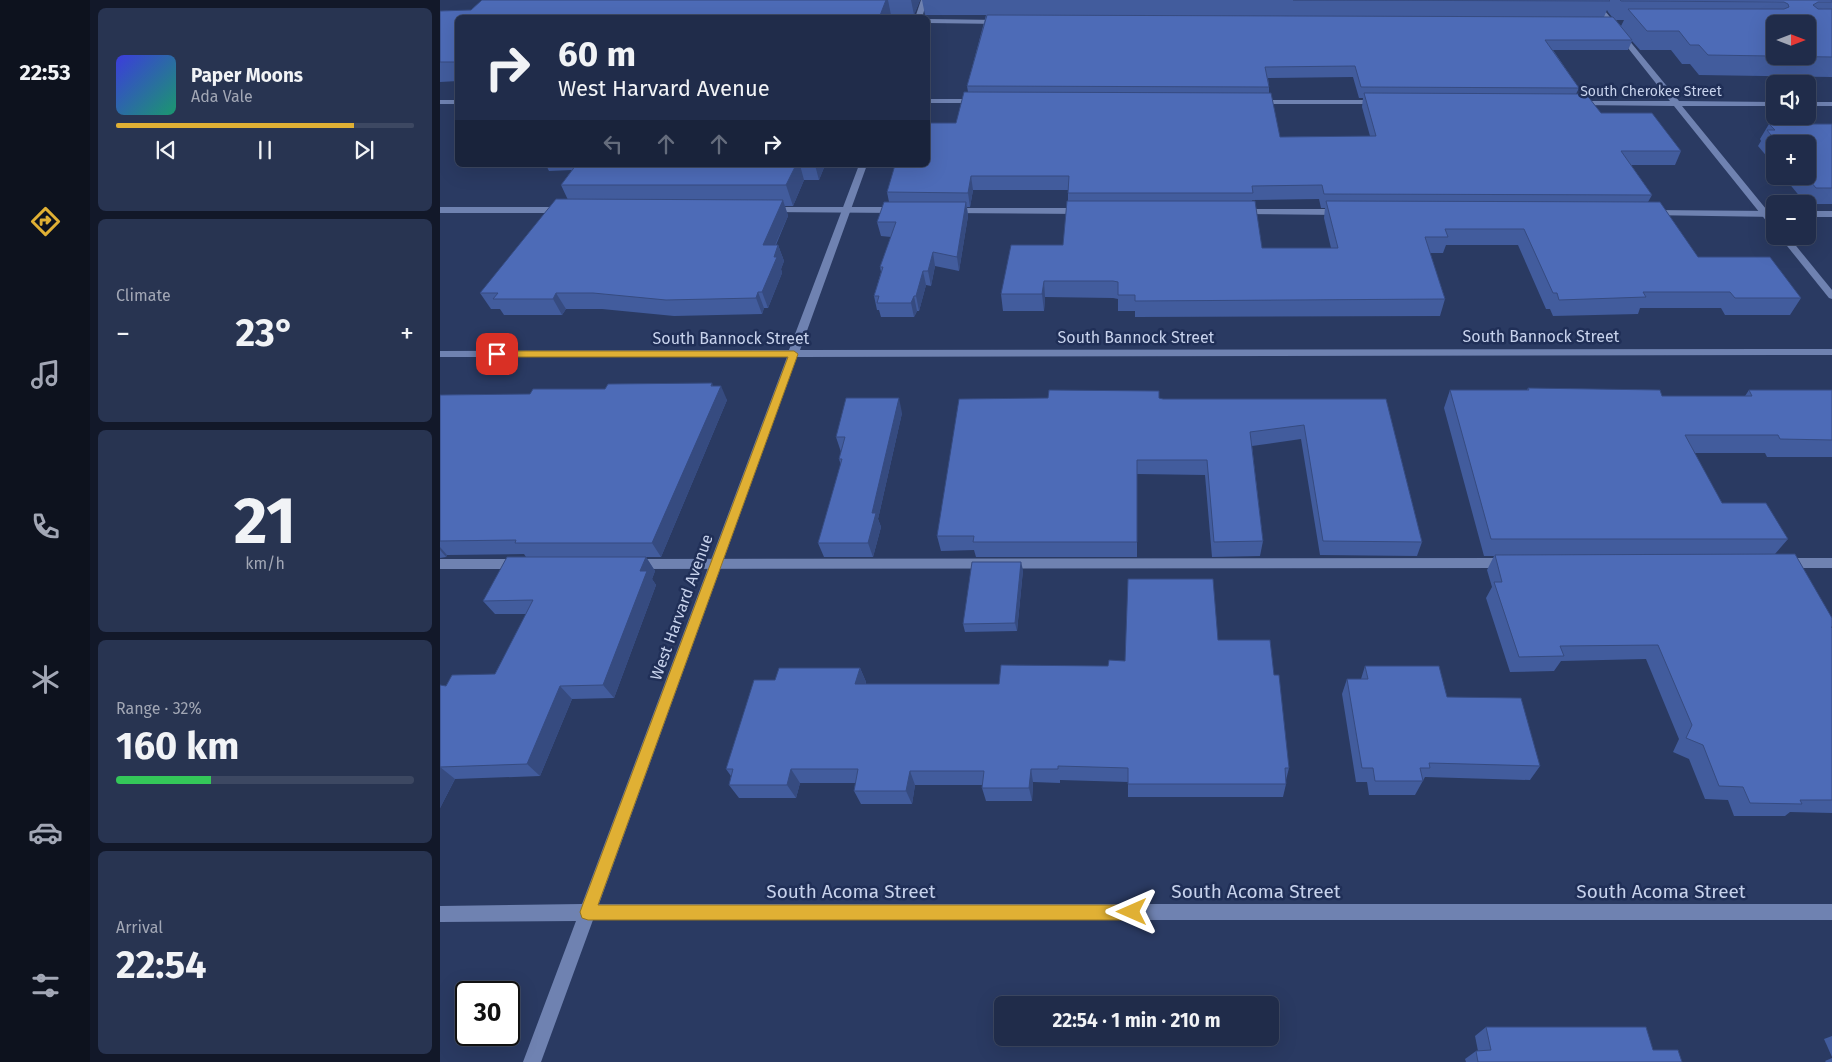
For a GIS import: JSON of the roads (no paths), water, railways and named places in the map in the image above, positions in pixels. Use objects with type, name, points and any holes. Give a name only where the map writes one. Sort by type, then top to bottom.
[{"type":"street","points":[[919,15],[924,0]]},
{"type":"street","points":[[1593,0],[1765,214]]},
{"type":"street","points":[[930,21],[1007,22]]},
{"type":"street","points":[[1603,24],[1622,24]]},
{"type":"street","points":[[930,101],[987,101]]},
{"type":"street","points":[[440,102],[455,102]]},
{"type":"street","points":[[1246,102],[1386,102]]},
{"type":"street","name":"South Cherokee Street","points":[[1565,103],[1766,104]]},
{"type":"street","points":[[1816,104],[1832,104]]},
{"type":"street","name":"West Harvard Avenue","points":[[532,1062],[862,167]]},
{"type":"street","points":[[440,210],[570,210]]},
{"type":"street","points":[[760,210],[907,210]]},
{"type":"street","points":[[937,210],[1095,211]]},
{"type":"street","points":[[1234,212],[1352,212]]},
{"type":"street","points":[[1639,213],[1765,214]]},
{"type":"street","points":[[1816,214],[1832,214]]},
{"type":"street","points":[[1790,245],[1832,296]]},
{"type":"street","name":"South Bannock Street","points":[[440,354],[1832,352]]},
{"type":"street","points":[[620,564],[1523,563]]},
{"type":"street","points":[[1772,563],[1832,563]]},
{"type":"street","points":[[440,564],[530,564]]},
{"type":"street","name":"South Acoma Street","points":[[440,914],[588,912],[1832,912]]}]
